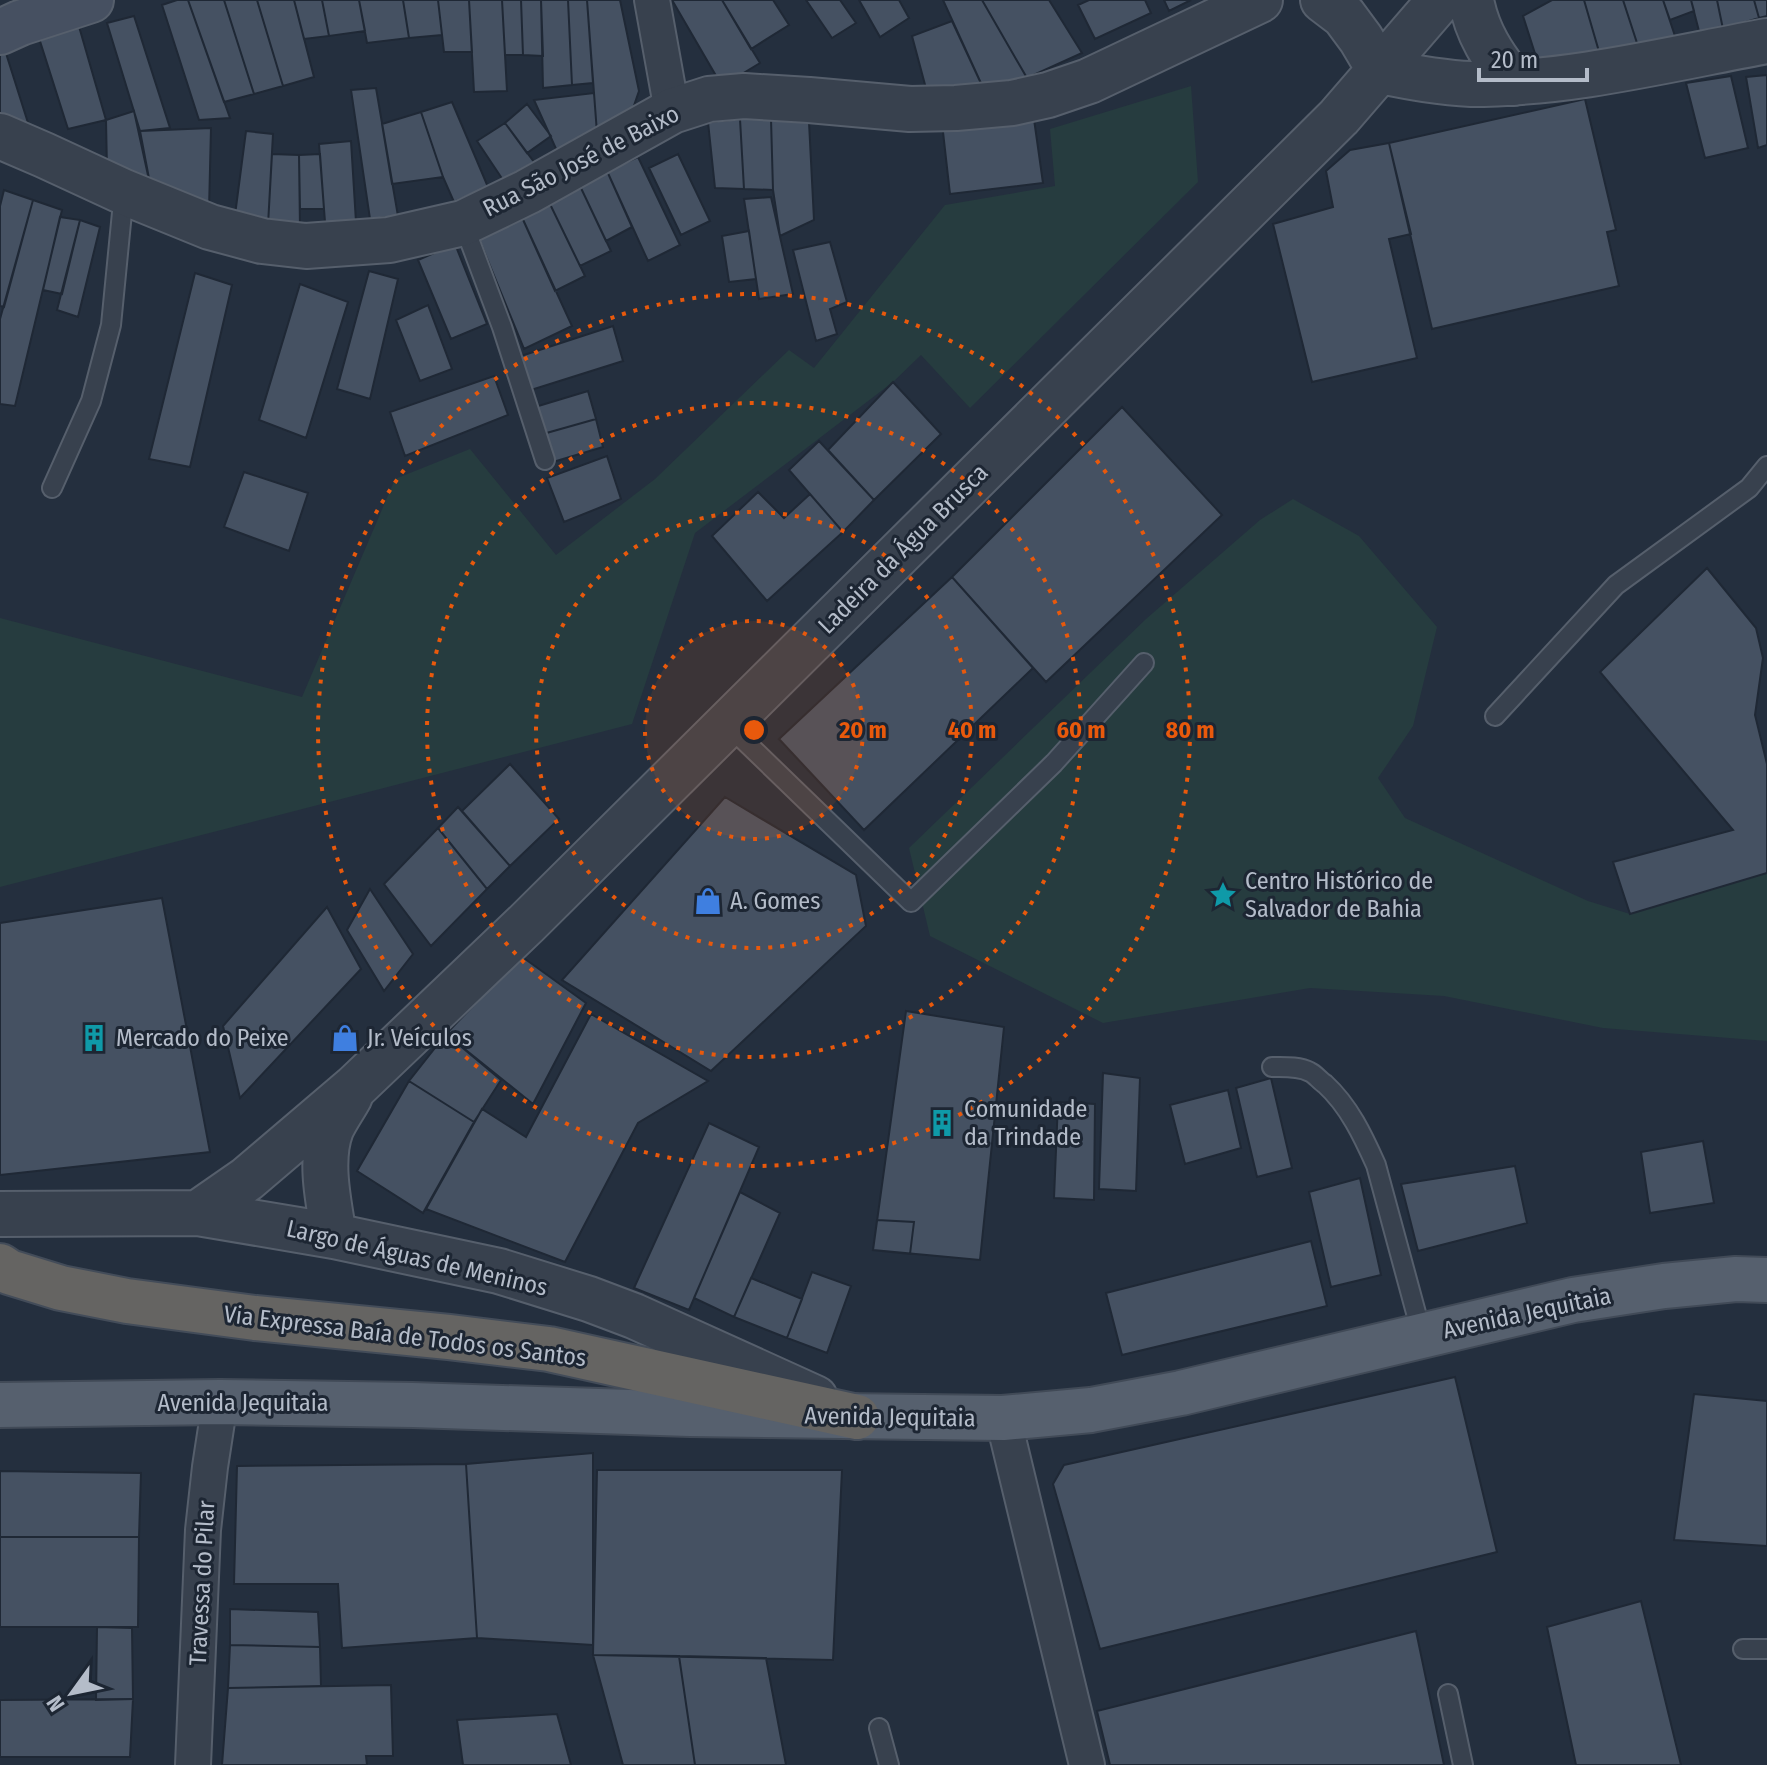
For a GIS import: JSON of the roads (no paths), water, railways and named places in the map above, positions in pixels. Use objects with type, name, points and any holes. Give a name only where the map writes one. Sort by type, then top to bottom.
[{"type":"highway","name":"Via Expressa Baía de Todos os Santos","points":[[0,1266],[9,1272],[61,1288],[127,1301],[255,1318],[549,1349],[857,1417]]},
{"type":"main road","points":[[0,32],[91,0]]},
{"type":"main road","name":"Avenida Jequitaia","points":[[0,1405],[220,1402],[675,1414],[1003,1418],[1091,1410],[1166,1396],[1573,1300],[1664,1286],[1736,1279],[1767,1280]]},
{"type":"street","points":[[652,0],[672,111]]},
{"type":"street","name":"Rua São José de Baixo","points":[[0,136],[210,227],[262,241],[306,246],[389,240],[463,223],[527,192],[672,111],[709,99],[735,96],[910,109],[1012,103],[1089,81],[1260,0]]},
{"type":"street","points":[[1323,0],[1344,16],[1380,71],[1456,83],[1557,80],[1767,41]]},
{"type":"street","name":"Ladeira da Água Brusca","points":[[198,1213],[247,1179],[355,1087],[527,923],[1328,128],[1440,0]]},
{"type":"street","points":[[1471,0],[1483,40],[1514,83]]},
{"type":"street","name":"Ladeira da Água Brusca","points":[[334,1236],[326,1161],[331,1130],[355,1087]]},
{"type":"street","name":"Largo de Águas de Meninos","points":[[0,1214],[198,1213],[334,1236],[499,1271],[634,1316],[857,1417]]},
{"type":"street","name":"Travessa do Pilar","points":[[193,1765],[203,1530],[220,1402]]},
{"type":"street","points":[[1003,1418],[1087,1765]]},
{"type":"lane","points":[[52,488],[91,401],[111,325],[124,192]]},
{"type":"lane","points":[[463,223],[502,327],[545,460]]},
{"type":"lane","points":[[1495,716],[1616,585],[1749,488],[1767,466]]},
{"type":"lane","points":[[727,724],[911,902],[1054,763],[1144,663]]},
{"type":"lane","points":[[1272,1067],[1292,1067],[1311,1072],[1334,1093],[1365,1139],[1376,1165],[1422,1335]]},
{"type":"lane","points":[[1743,1649],[1767,1649]]},
{"type":"lane","points":[[1448,1694],[1463,1765]]},
{"type":"lane","points":[[879,1728],[889,1765]]},
{"type":"place","name":"Centro Histórico de Salvador de Bahia","points":[[1223,895]]},
{"type":"place","name":"A. Gomes","points":[[708,901]]},
{"type":"place","name":"Mercado do Peixe","points":[[94,1038]]},
{"type":"place","name":"Jr. Veículos","points":[[345,1038]]},
{"type":"place","name":"Comunidade da Trindade","points":[[942,1123]]}]
